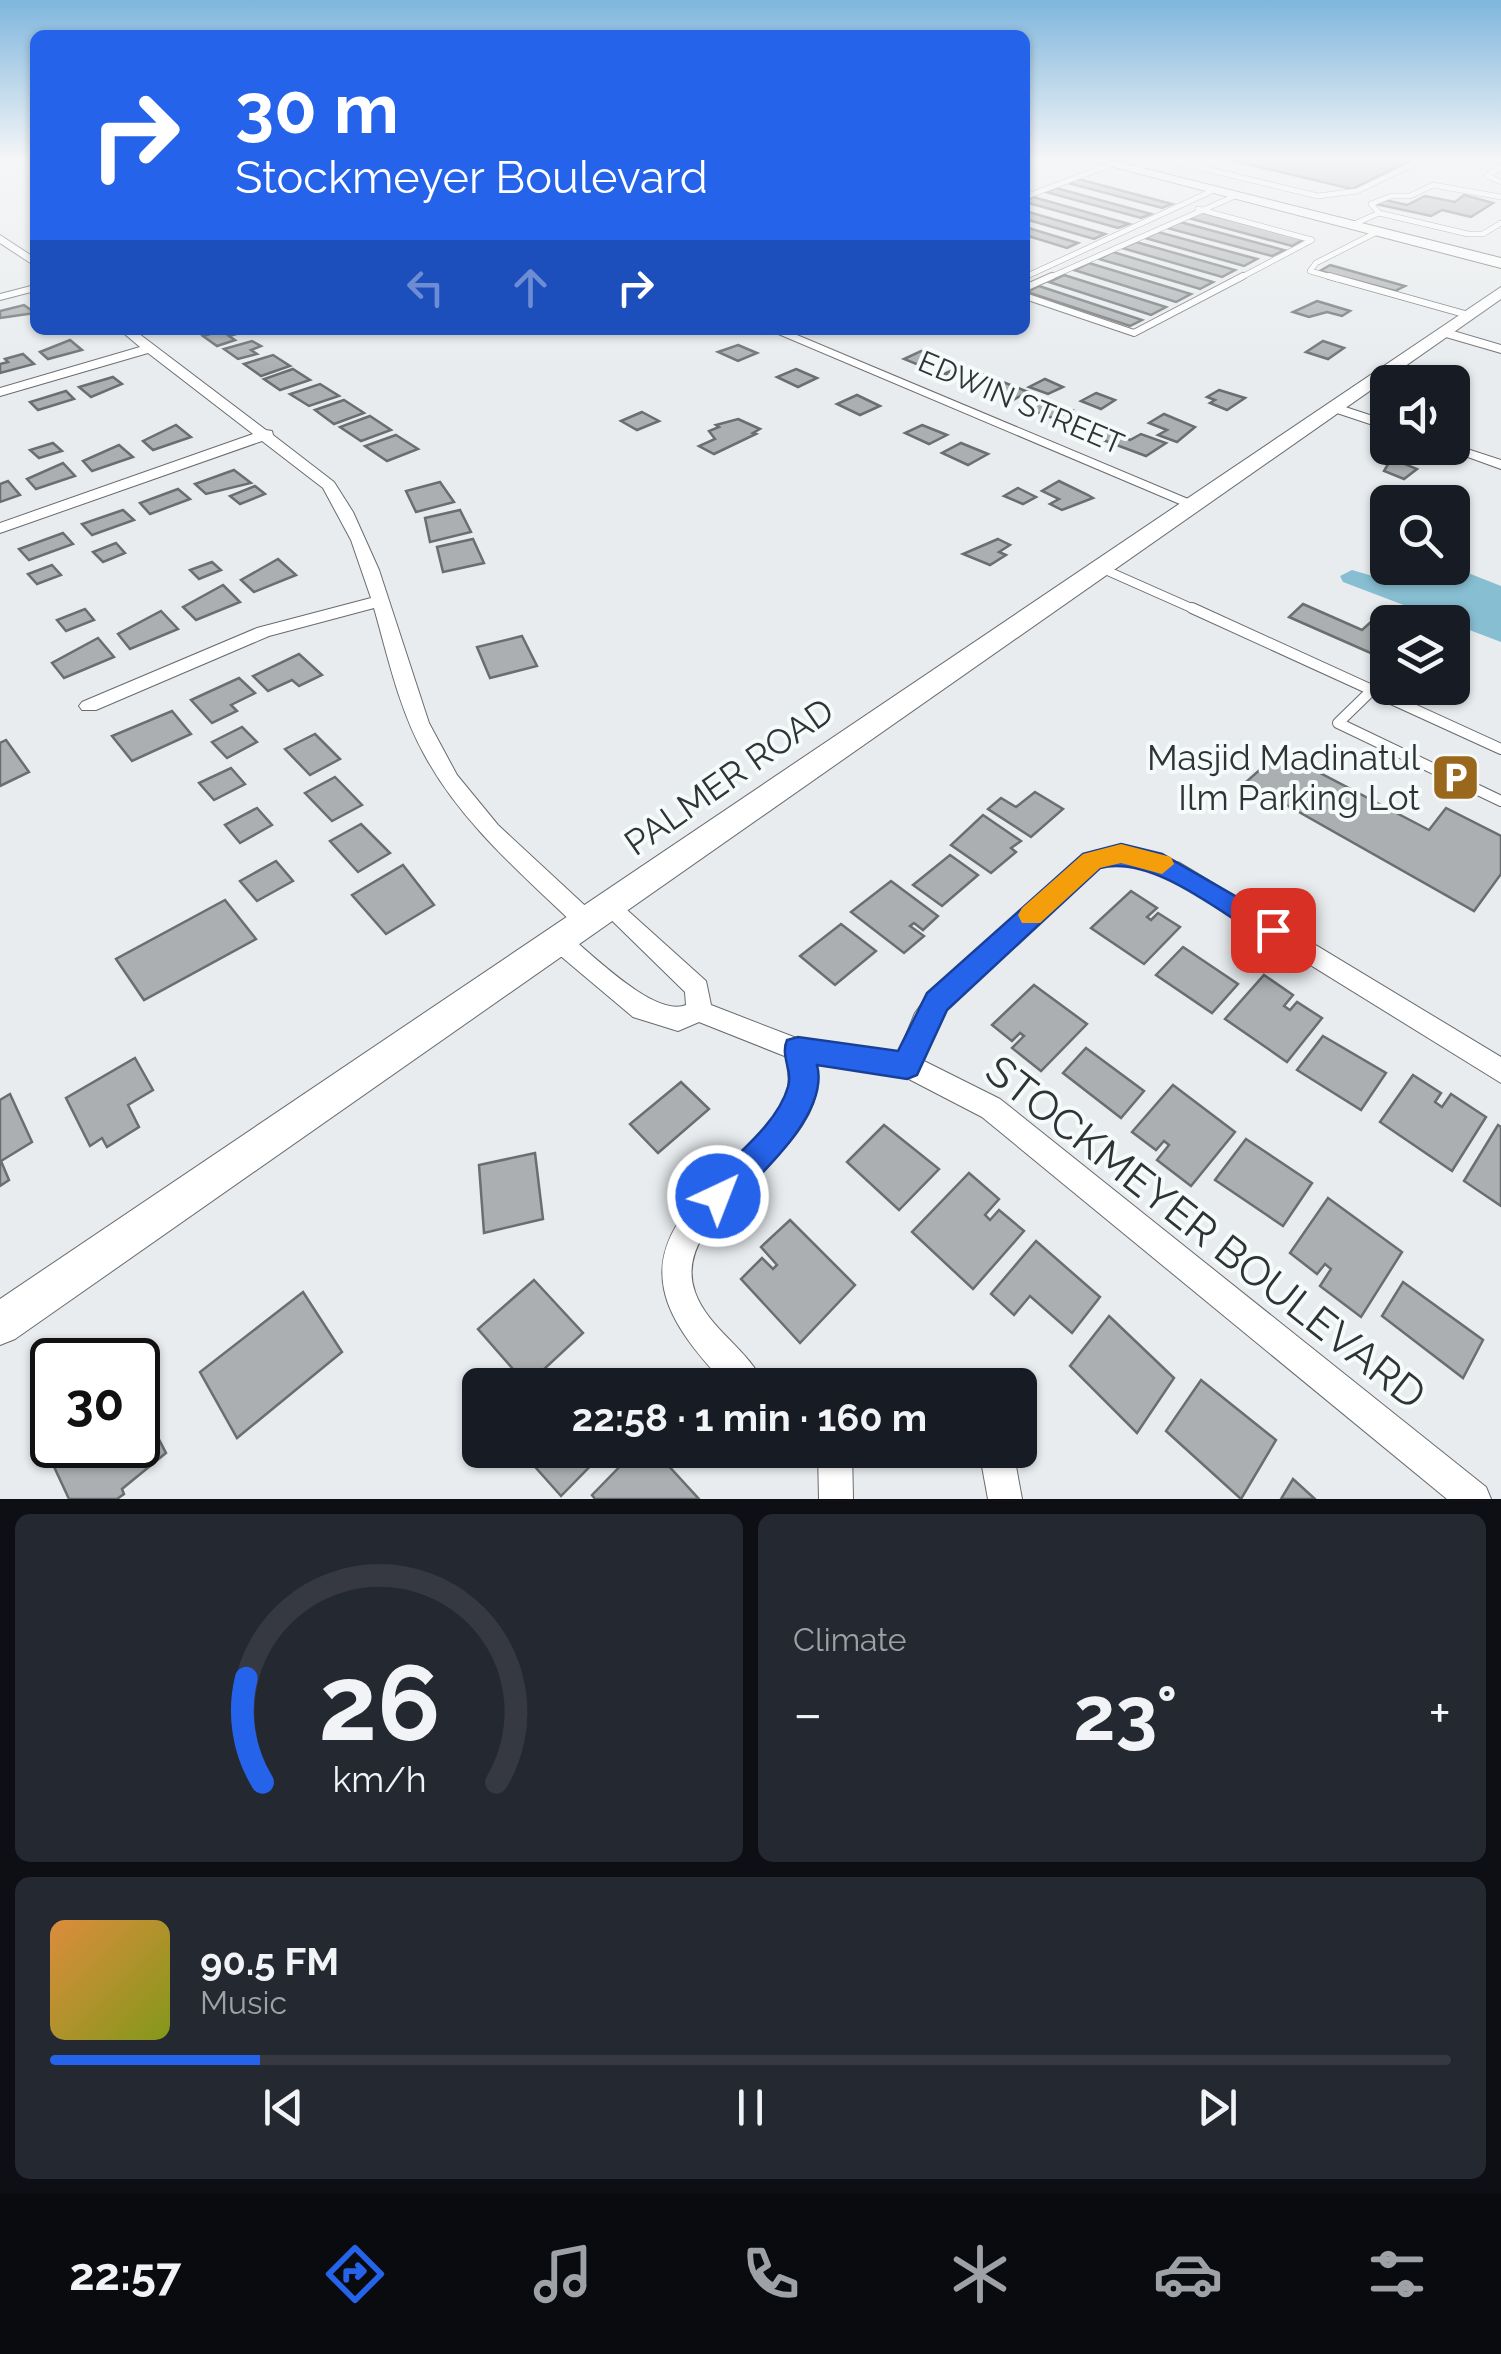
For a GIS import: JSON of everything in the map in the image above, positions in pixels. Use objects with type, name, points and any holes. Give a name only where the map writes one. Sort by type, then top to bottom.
[{"type":"main road","points":[[1370,230],[1501,263]]},
{"type":"street","points":[[0,238],[30,260]]},
{"type":"street","points":[[0,297],[30,289]]},
{"type":"street","name":"PALMER ROAD","points":[[0,1324],[1501,292]]},
{"type":"street","points":[[1456,323],[1501,348]]},
{"type":"street","points":[[133,335],[315,470],[335,493],[350,519],[419,723],[445,774],[488,828],[697,988],[699,1010]]},
{"type":"street","name":"EDWIN STREET","points":[[787,335],[1192,504]]},
{"type":"street","points":[[0,392],[150,348]]},
{"type":"street","points":[[1333,407],[1370,420]]},
{"type":"street","points":[[0,528],[267,434]]},
{"type":"street","points":[[1470,455],[1501,465]]},
{"type":"street","points":[[88,706],[263,632],[378,601]]},
{"type":"street","points":[[907,1066],[924,1021],[937,1002],[1092,860],[1121,854],[1172,869],[1501,1071]]},
{"type":"street","name":"STOCKMEYER BOULEVARD","points":[[558,941],[642,1010],[678,1020],[699,1010],[798,1050],[907,1066],[991,1108],[1474,1499]]},
{"type":"street","points":[[735,1368],[678,1290],[679,1258],[697,1218],[782,1129],[802,1095],[805,1077],[798,1050]]},
{"type":"street","points":[[831,1468],[836,1499]]},
{"type":"street","points":[[999,1468],[1005,1499]]},
{"type":"lane","points":[[1030,275],[1127,230]]},
{"type":"lane","points":[[1030,286],[1152,230]]},
{"type":"lane","points":[[1030,298],[1134,332],[1312,240],[1275,230]]},
{"type":"lane","points":[[1423,243],[1448,230],[1478,234],[1486,230]]},
{"type":"lane","points":[[1378,232],[1316,264],[1310,271],[1456,323]]},
{"type":"lane","points":[[1099,567],[1370,686]]},
{"type":"lane","points":[[1370,692],[1338,723],[1501,802]]},
{"type":"lane","points":[[1409,705],[1501,749]]},
{"type":"shaded area","points":[[1352,570],[1370,575],[1370,585],[1470,585],[1470,574],[1501,586],[1501,642],[1470,630],[1470,605],[1404,605],[1343,582],[1340,576]]},
{"type":"building","points":[[1030,230],[1078,243],[1067,248],[1030,237]]},
{"type":"building","points":[[1063,230],[1105,234],[1094,239]]},
{"type":"building","points":[[1174,230],[1210,230],[1284,250],[1272,256]]},
{"type":"building","points":[[1232,230],[1269,230],[1304,239],[1292,246]]},
{"type":"building","points":[[1158,232],[1257,259],[1244,266],[1145,238]]},
{"type":"building","points":[[1136,242],[1235,270],[1222,277],[1122,248]]},
{"type":"building","points":[[1113,252],[1213,282],[1200,289],[1099,259]]},
{"type":"building","points":[[1089,263],[1191,294],[1176,302],[1074,270]]},
{"type":"building","points":[[1330,265],[1405,286],[1395,291],[1320,271]]},
{"type":"building","points":[[1064,275],[1166,307],[1151,315],[1049,282]]},
{"type":"building","points":[[1039,286],[1142,320],[1130,326],[1030,290]]},
{"type":"building","points":[[1317,301],[1350,311],[1342,316],[1327,312],[1309,317],[1293,312]]},
{"type":"building","points":[[24,305],[30,314],[0,318],[0,311]]},
{"type":"building","points":[[233,335],[229,336],[235,340],[217,346],[203,336]]},
{"type":"building","points":[[70,340],[82,350],[48,359],[40,352]]},
{"type":"building","points":[[252,341],[261,346],[251,350],[257,354],[238,359],[224,349]]},
{"type":"building","points":[[1323,341],[1344,348],[1328,359],[1306,352]]},
{"type":"building","points":[[738,345],[757,353],[738,361],[718,352]]},
{"type":"building","points":[[921,351],[944,360],[926,368],[904,359]]},
{"type":"building","points":[[23,354],[34,364],[0,373],[0,364],[8,362],[5,359]]},
{"type":"building","points":[[273,355],[290,366],[261,376],[244,364]]},
{"type":"building","points":[[961,366],[985,375],[968,384],[944,374]]},
{"type":"building","points":[[293,369],[310,380],[280,390],[264,379]]},
{"type":"building","points":[[796,369],[817,378],[798,387],[777,377]]},
{"type":"building","points":[[113,377],[122,384],[91,397],[79,387]]},
{"type":"building","points":[[1045,379],[1063,387],[1048,394],[1029,387]]},
{"type":"building","points":[[1003,382],[1028,392],[1011,401],[986,391]]},
{"type":"building","points":[[320,384],[339,396],[309,406],[290,394]]},
{"type":"building","points":[[1219,390],[1245,398],[1227,410],[1210,403],[1215,400],[1207,397]]},
{"type":"building","points":[[66,391],[74,399],[38,410],[30,402]]},
{"type":"building","points":[[1096,393],[1115,400],[1101,409],[1081,401]]},
{"type":"building","points":[[857,395],[880,406],[860,415],[837,404]]},
{"type":"building","points":[[344,400],[364,413],[334,424],[315,410]]},
{"type":"building","points":[[1046,400],[1072,410],[1055,419],[1029,409]]},
{"type":"building","points":[[642,412],[659,421],[637,430],[621,421]]},
{"type":"building","points":[[1164,414],[1195,427],[1177,442],[1158,435],[1167,430],[1149,423]]},
{"type":"building","points":[[370,416],[391,430],[361,441],[340,427]]},
{"type":"building","points":[[738,419],[760,429],[714,454],[699,446],[715,439],[709,431],[719,427],[716,425]]},
{"type":"building","points":[[176,425],[191,437],[153,450],[143,441]]},
{"type":"building","points":[[922,425],[947,435],[929,444],[905,433]]},
{"type":"building","points":[[1111,428],[1130,440],[1141,434],[1166,443],[1146,456],[1095,437]]},
{"type":"building","points":[[396,435],[418,449],[387,461],[365,446]]},
{"type":"building","points":[[53,443],[62,451],[39,458],[30,450]]},
{"type":"building","points":[[961,443],[988,454],[968,465],[942,453]]},
{"type":"building","points":[[119,445],[133,457],[92,471],[83,461]]},
{"type":"building","points":[[63,463],[75,476],[36,489],[27,479]]},
{"type":"building","points":[[1388,465],[1417,469],[1404,479],[1384,471]]},
{"type":"building","points":[[234,470],[251,483],[206,494],[195,484]]},
{"type":"building","points":[[8,481],[20,495],[0,502],[0,484]]},
{"type":"building","points":[[1059,481],[1093,498],[1062,510],[1050,504],[1059,499],[1042,491]]},
{"type":"building","points":[[440,482],[454,502],[416,512],[406,491]]},
{"type":"building","points":[[255,486],[265,494],[240,504],[230,496]]},
{"type":"building","points":[[1018,488],[1036,497],[1023,504],[1004,496]]},
{"type":"building","points":[[178,489],[190,499],[150,514],[140,503]]},
{"type":"building","points":[[123,510],[134,520],[92,535],[82,524]]},
{"type":"building","points":[[460,510],[471,532],[430,542],[425,518]]},
{"type":"building","points":[[63,533],[73,544],[29,560],[19,549]]},
{"type":"building","points":[[473,539],[484,563],[443,572],[437,547]]},
{"type":"building","points":[[998,539],[1010,545],[999,552],[1006,555],[990,565],[963,554]]},
{"type":"building","points":[[116,543],[125,553],[103,562],[93,552]]},
{"type":"building","points":[[278,559],[296,575],[254,592],[241,580]]},
{"type":"building","points":[[212,562],[221,570],[199,579],[190,570]]},
{"type":"building","points":[[52,565],[61,575],[37,584],[28,574]]},
{"type":"building","points":[[223,585],[240,602],[196,620],[183,607]]},
{"type":"building","points":[[1303,604],[1362,630],[1370,623],[1370,653],[1289,617]]},
{"type":"building","points":[[85,609],[94,620],[66,631],[57,620]]},
{"type":"building","points":[[161,611],[178,629],[130,649],[118,634]]},
{"type":"building","points":[[522,636],[537,666],[490,678],[477,647]]},
{"type":"building","points":[[98,638],[114,657],[64,678],[52,663]]},
{"type":"building","points":[[299,654],[322,675],[299,686],[292,680],[268,691],[253,676]]},
{"type":"building","points":[[239,678],[255,693],[231,705],[237,711],[212,723],[191,700]]},
{"type":"building","points":[[172,711],[191,734],[132,761],[112,736]]},
{"type":"building","points":[[242,727],[257,742],[227,758],[212,742]]},
{"type":"building","points":[[315,734],[340,759],[310,775],[285,749]]},
{"type":"building","points":[[6,740],[29,772],[0,786],[0,743]]},
{"type":"building","points":[[1280,752],[1429,830],[1446,808],[1501,836],[1501,874],[1474,911],[1246,782]]},
{"type":"building","points":[[231,768],[245,784],[214,800],[199,783]]},
{"type":"building","points":[[335,777],[362,805],[332,821],[305,793]]},
{"type":"building","points":[[1035,792],[1063,809],[1031,837],[988,809],[1001,798],[1016,807]]},
{"type":"building","points":[[257,808],[272,825],[240,843],[225,825]]},
{"type":"building","points":[[983,815],[1021,841],[1011,848],[1016,852],[991,873],[951,845]]},
{"type":"building","points":[[361,824],[390,853],[358,872],[330,841]]},
{"type":"building","points":[[950,855],[978,875],[942,906],[913,885]]},
{"type":"building","points":[[276,861],[293,881],[257,901],[240,881]]},
{"type":"building","points":[[403,865],[434,905],[386,934],[352,895]]},
{"type":"building","points":[[891,881],[938,916],[923,930],[914,923],[910,926],[924,936],[904,953],[851,912]]},
{"type":"building","points":[[1131,891],[1157,908],[1147,917],[1151,920],[1158,913],[1180,927],[1144,964],[1091,928]]},
{"type":"building","points":[[225,900],[256,939],[144,1000],[116,959]]},
{"type":"building","points":[[841,924],[876,951],[835,985],[800,956]]},
{"type":"building","points":[[1183,947],[1238,984],[1212,1013],[1156,975]]},
{"type":"building","points":[[1264,975],[1293,995],[1284,1006],[1290,1010],[1297,1002],[1322,1018],[1287,1062],[1225,1019]]},
{"type":"building","points":[[1034,985],[1087,1024],[1041,1071],[1012,1048],[1024,1036],[1020,1033],[1012,1041],[992,1025]]},
{"type":"building","points":[[1323,1036],[1386,1073],[1361,1110],[1297,1070]]},
{"type":"building","points":[[1086,1048],[1144,1091],[1121,1118],[1063,1073]]},
{"type":"building","points":[[135,1058],[153,1090],[128,1105],[139,1127],[107,1147],[102,1138],[90,1146],[66,1098]]},
{"type":"building","points":[[1413,1075],[1441,1093],[1435,1102],[1442,1107],[1451,1094],[1486,1117],[1452,1171],[1380,1122]]},
{"type":"building","points":[[681,1082],[709,1109],[658,1153],[630,1124]]},
{"type":"building","points":[[1173,1085],[1235,1132],[1191,1186],[1157,1160],[1169,1145],[1164,1141],[1156,1150],[1132,1132]]},
{"type":"building","points":[[10,1094],[32,1142],[1,1161],[9,1180],[0,1186],[0,1100]]},
{"type":"building","points":[[884,1125],[939,1169],[899,1210],[847,1162]]},
{"type":"building","points":[[1498,1125],[1501,1127],[1501,1206],[1464,1181]]},
{"type":"building","points":[[1246,1139],[1312,1183],[1283,1226],[1215,1180]]},
{"type":"building","points":[[535,1153],[543,1219],[484,1233],[479,1165]]},
{"type":"building","points":[[969,1173],[999,1199],[985,1215],[990,1220],[999,1210],[1024,1231],[973,1289],[912,1232]]},
{"type":"building","points":[[1328,1198],[1402,1252],[1361,1317],[1320,1286],[1331,1269],[1325,1264],[1317,1274],[1290,1253]]},
{"type":"building","points":[[790,1220],[855,1285],[800,1343],[741,1279],[762,1258],[773,1269],[777,1265],[761,1247]]},
{"type":"building","points":[[1036,1241],[1100,1297],[1072,1333],[1030,1296],[1014,1315],[991,1294]]},
{"type":"building","points":[[534,1280],[583,1333],[545,1368],[512,1368],[478,1329]]},
{"type":"building","points":[[1403,1282],[1483,1340],[1463,1378],[1382,1316]]},
{"type":"building","points":[[303,1292],[342,1352],[237,1438],[200,1372]]},
{"type":"building","points":[[1109,1316],[1174,1378],[1137,1433],[1070,1366]]},
{"type":"building","points":[[1201,1380],[1276,1440],[1241,1499],[1166,1431]]},
{"type":"building","points":[[55,1468],[148,1468],[122,1489],[124,1494],[117,1499],[69,1499]]},
{"type":"building","points":[[536,1468],[588,1468],[561,1496]]},
{"type":"building","points":[[618,1468],[671,1468],[699,1499],[595,1499],[592,1495]]},
{"type":"building","points":[[1293,1479],[1315,1499],[1281,1499]]},
{"type":"slow traffic","points":[[1031,915],[1092,860],[1121,854],[1162,864]]},
{"type":"place","name":"Masjid Madinatul Ilm Parking Lot","points":[[1455,778]]},
{"type":"route","points":[[718,1196],[782,1129],[802,1095],[805,1077],[798,1050],[907,1066],[924,1021],[937,1002],[1092,860],[1121,854],[1154,860],[1273,930]]}]
